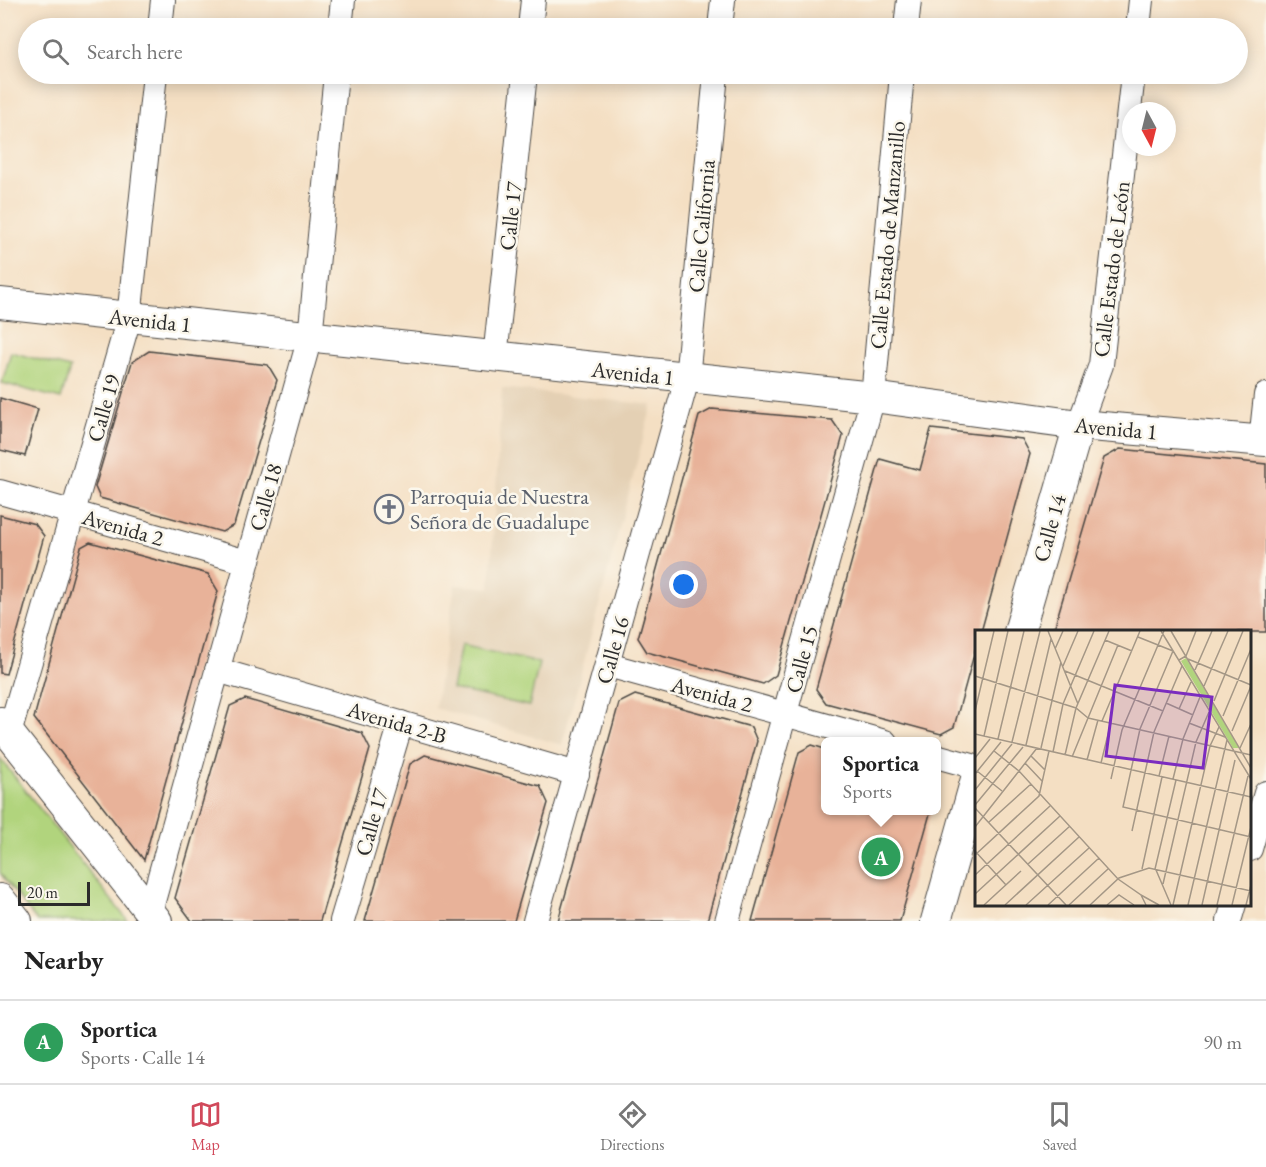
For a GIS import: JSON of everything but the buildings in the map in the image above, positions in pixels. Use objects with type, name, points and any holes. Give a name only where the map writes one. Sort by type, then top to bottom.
[{"type":"street","points":[[161,18],[163,0]]},
{"type":"street","points":[[341,18],[343,0]]},
{"type":"street","points":[[531,18],[533,0]]},
{"type":"street","points":[[721,18],[723,0]]},
{"type":"street","points":[[907,18],[909,0]]},
{"type":"street","points":[[1139,18],[1141,0]]},
{"type":"street","name":"Calle 19","points":[[5,728],[73,513],[129,318],[154,84]]},
{"type":"street","name":"Calle 18","points":[[153,917],[217,670],[310,337],[335,84]]},
{"type":"street","name":"Calle 17","points":[[495,358],[524,84]]},
{"type":"street","name":"Calle California","points":[[687,379],[715,84]]},
{"type":"street","name":"Calle Estado de Manzanillo","points":[[873,397],[901,84]]},
{"type":"street","name":"Calle Estado de León","points":[[1079,425],[1101,365],[1132,84]]},
{"type":"street","name":"Avenida 1","points":[[0,303],[687,379],[873,397],[1079,425],[1263,441]]},
{"type":"street","name":"Calle 16","points":[[535,921],[687,379]]},
{"type":"street","points":[[1263,441],[1266,395]]},
{"type":"street","name":"Calle 15","points":[[727,921],[873,397]]},
{"type":"street","name":"Calle 14","points":[[1020,630],[1079,425]]},
{"type":"street","name":"Avenida 2","points":[[0,492],[247,562]]},
{"type":"street","name":"Avenida 2","points":[[608,665],[870,737]]},
{"type":"street","name":"Avenida 2-B","points":[[217,670],[577,774]]},
{"type":"street","name":"Calle 17","points":[[342,921],[400,723]]},
{"type":"street","points":[[5,728],[153,917]]},
{"type":"street","points":[[941,757],[975,767]]},
{"type":"street","points":[[936,921],[975,783]]},
{"type":"street","points":[[1254,845],[1266,793]]},
{"type":"street","points":[[0,898],[17,921]]},
{"type":"street","points":[[1229,921],[1233,906]]},
{"type":"shaded area","points":[[502,388],[652,405],[562,745],[435,708],[455,585],[490,588]]},
{"type":"green space","points":[[11,352],[70,368],[61,399],[2,383]]},
{"type":"green space","points":[[461,645],[539,663],[529,706],[452,689]]},
{"type":"green space","points":[[0,758],[128,921],[37,921],[0,873]]},
{"type":"place","name":"Parroquia de Nuestra Señora de Guadalupe","points":[[389,509]]},
{"type":"place","name":"Sportica","points":[[881,857]]}]
